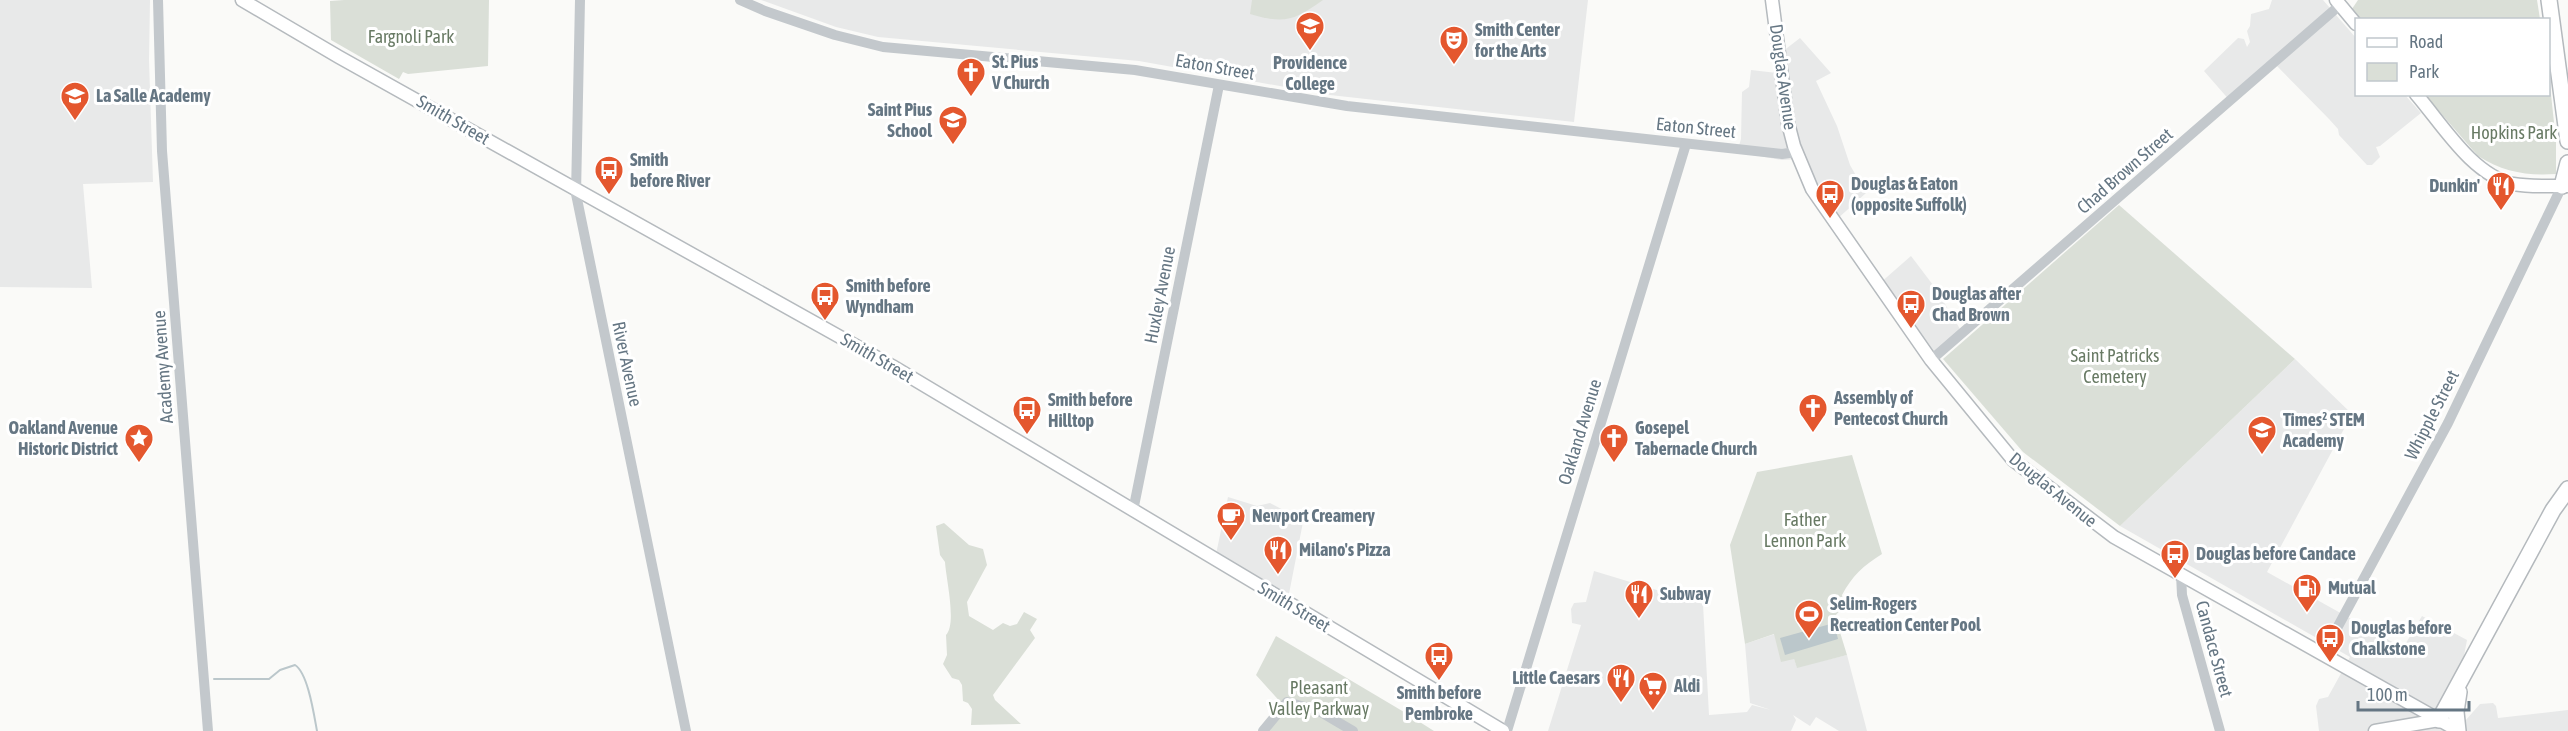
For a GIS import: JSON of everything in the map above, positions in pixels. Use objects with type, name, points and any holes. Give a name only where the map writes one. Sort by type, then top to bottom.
[{"type":"highway","points":[[2549,0],[2568,141]]},
{"type":"highway","points":[[2565,186],[2568,163]]},
{"type":"highway","points":[[2439,720],[2553,510],[2568,489]]},
{"type":"highway","points":[[2459,731],[2456,707],[2465,671]]},
{"type":"main road","name":"Smith Street","points":[[242,0],[575,190],[885,362],[1505,731]]},
{"type":"main road","name":"Douglas Avenue","points":[[1772,0],[1787,117],[1796,152],[1820,202],[1931,360],[1999,446],[2020,467],[2109,534],[2459,731]]},
{"type":"main road","points":[[2338,3],[2355,23]]},
{"type":"main road","points":[[2418,96],[2469,157],[2488,174],[2518,185],[2565,186]]},
{"type":"main road","points":[[2375,731],[2439,720]]},
{"type":"street","name":"Academy Avenue","points":[[158,0],[162,151],[208,731]]},
{"type":"street","name":"River Avenue","points":[[580,0],[575,190],[686,731]]},
{"type":"street","name":"Eaton Street","points":[[740,0],[770,13],[835,35],[883,47],[1135,70],[1347,106],[1782,154],[1796,152]]},
{"type":"street","name":"Chad Brown Street","points":[[1931,360],[2338,3]]},
{"type":"street","name":"Huxley Avenue","points":[[1133,510],[1219,85]]},
{"type":"street","name":"Oakland Avenue","points":[[1505,731],[1686,144]]},
{"type":"street","name":"Whipple Street","points":[[2323,654],[2448,423],[2565,186]]},
{"type":"street","name":"Candace Street","points":[[2181,574],[2182,595],[2220,731]]},
{"type":"street","points":[[1263,731],[1287,702],[1319,711],[1353,731]]},
{"type":"shaded area","name":"La Salle Academy","points":[[0,0],[150,0],[149,60],[153,182],[83,184],[92,288],[0,287]]},
{"type":"shaded area","name":"Providence College","points":[[761,0],[1588,0],[1574,122],[1330,95],[1139,61],[878,37],[836,27]]},
{"type":"shaded area","points":[[2272,0],[2323,0],[2355,37],[2355,96],[2406,96],[2421,113],[2376,147],[2380,157],[2372,165],[2367,165],[2339,135],[2338,129],[2329,119],[2276,65],[2231,102],[2204,71],[2238,38],[2244,39],[2247,47],[2250,42],[2247,31],[2251,14],[2269,9]]},
{"type":"shaded area","points":[[1800,38],[1831,73],[1816,81],[1837,126],[1850,165],[1866,193],[1836,220],[1799,159],[1782,160],[1737,152],[1741,139],[1742,92],[1749,87],[1751,70],[1777,73],[1778,55]]},
{"type":"shaded area","points":[[1911,256],[1936,289],[1963,334],[1931,362],[1879,284]]},
{"type":"shaded area","points":[[2295,359],[2352,414],[2267,572],[2403,648],[2422,616],[2467,640],[2463,661],[2439,706],[2465,721],[2480,704],[2493,703],[2496,706],[2498,718],[2568,710],[2568,731],[2319,731],[2316,706],[2319,699],[2328,697],[2350,657],[2120,526]]},
{"type":"shaded area","points":[[1228,497],[1257,506],[1270,503],[1291,514],[1304,517],[1287,604],[1215,559]]},
{"type":"shaded area","points":[[1594,571],[1703,604],[1709,715],[1747,712],[1752,705],[1771,710],[1750,703],[1745,644],[1775,634],[1794,659],[1797,667],[1847,655],[1867,731],[1839,731],[1816,717],[1810,726],[1793,715],[1796,720],[1791,731],[1548,731],[1581,625],[1572,623],[1571,609],[1574,603],[1586,602]]},
{"type":"shaded area","name":"Selim-Rogers Recreation Center Pool","points":[[1834,623],[1838,639],[1785,655],[1780,638]]},
{"type":"green space","name":"Fargnoli Park","points":[[489,0],[488,66],[408,74],[403,72],[399,79],[331,40],[330,1]]},
{"type":"green space","points":[[1252,0],[1323,0],[1296,16],[1281,20],[1250,14]]},
{"type":"green space","points":[[2358,0],[2537,0],[2540,18],[2360,18],[2352,9]]},
{"type":"green space","name":"Hopkins Park","points":[[2550,85],[2556,141],[2556,174],[2516,172],[2497,166],[2478,156],[2426,96],[2550,96]]},
{"type":"green space","name":"Saint Patricks Cemetery","points":[[2119,205],[2295,359],[2120,526],[2023,452],[1943,359]]},
{"type":"green space","name":"Father Lennon Park","points":[[1852,455],[1882,554],[1859,571],[1842,595],[1844,606],[1835,616],[1847,655],[1797,668],[1794,659],[1781,662],[1774,634],[1745,644],[1730,545],[1757,472]]},
{"type":"green space","points":[[944,523],[969,545],[983,549],[987,565],[967,602],[969,616],[993,630],[1003,623],[1010,626],[1017,624],[1024,612],[1037,619],[1030,630],[1035,638],[993,695],[995,700],[1021,724],[971,725],[972,709],[968,703],[963,701],[962,685],[959,680],[952,678],[943,664],[947,655],[946,635],[951,621],[951,612],[945,562],[940,555],[936,526]]},
{"type":"green space","name":"Pleasant Valley Parkway","points":[[1276,636],[1404,712],[1413,714],[1415,719],[1434,731],[1263,731],[1284,706],[1256,675]]},
{"type":"waterway","points":[[214,679],[269,679],[280,670],[295,665],[304,676],[317,731]]},
{"type":"place","name":"Providence College","points":[[1310,52]]},
{"type":"place","name":"Smith Center for the Arts","points":[[1454,66]]},
{"type":"place","name":"St. Pius V Church","points":[[971,98]]},
{"type":"place","name":"La Salle Academy","points":[[75,122]]},
{"type":"place","name":"Saint Pius School","points":[[953,146]]},
{"type":"place","name":"Smith before River","points":[[609,196]]},
{"type":"place","name":"Dunkin'","points":[[2501,212]]},
{"type":"place","name":"Douglas & Eaton (opposite Suffolk)","points":[[1830,220]]},
{"type":"place","name":"Smith before Wyndham","points":[[825,322]]},
{"type":"place","name":"Douglas after Chad Brown","points":[[1911,330]]},
{"type":"place","name":"Assembly of Pentecost Church","points":[[1813,434]]},
{"type":"place","name":"Smith before Hilltop","points":[[1027,436]]},
{"type":"place","name":"Times² STEM Academy","points":[[2262,456]]},
{"type":"place","name":"Oakland Avenue Historic District","points":[[139,464]]},
{"type":"place","name":"Gosepel Tabernacle Church","points":[[1614,464]]},
{"type":"place","name":"Newport Creamery","points":[[1231,542]]},
{"type":"place","name":"Milano's Pizza","points":[[1278,576]]},
{"type":"place","name":"Douglas before Candace","points":[[2175,580]]},
{"type":"place","name":"Mutual","points":[[2307,614]]},
{"type":"place","name":"Subway","points":[[1639,620]]},
{"type":"place","name":"Selim-Rogers Recreation Center Pool","points":[[1809,640]]},
{"type":"place","name":"Douglas before Chalkstone","points":[[2330,664]]},
{"type":"place","name":"Smith before Pembroke","points":[[1439,682]]},
{"type":"place","name":"Little Caesars","points":[[1621,704]]},
{"type":"place","name":"Aldi","points":[[1653,712]]}]
